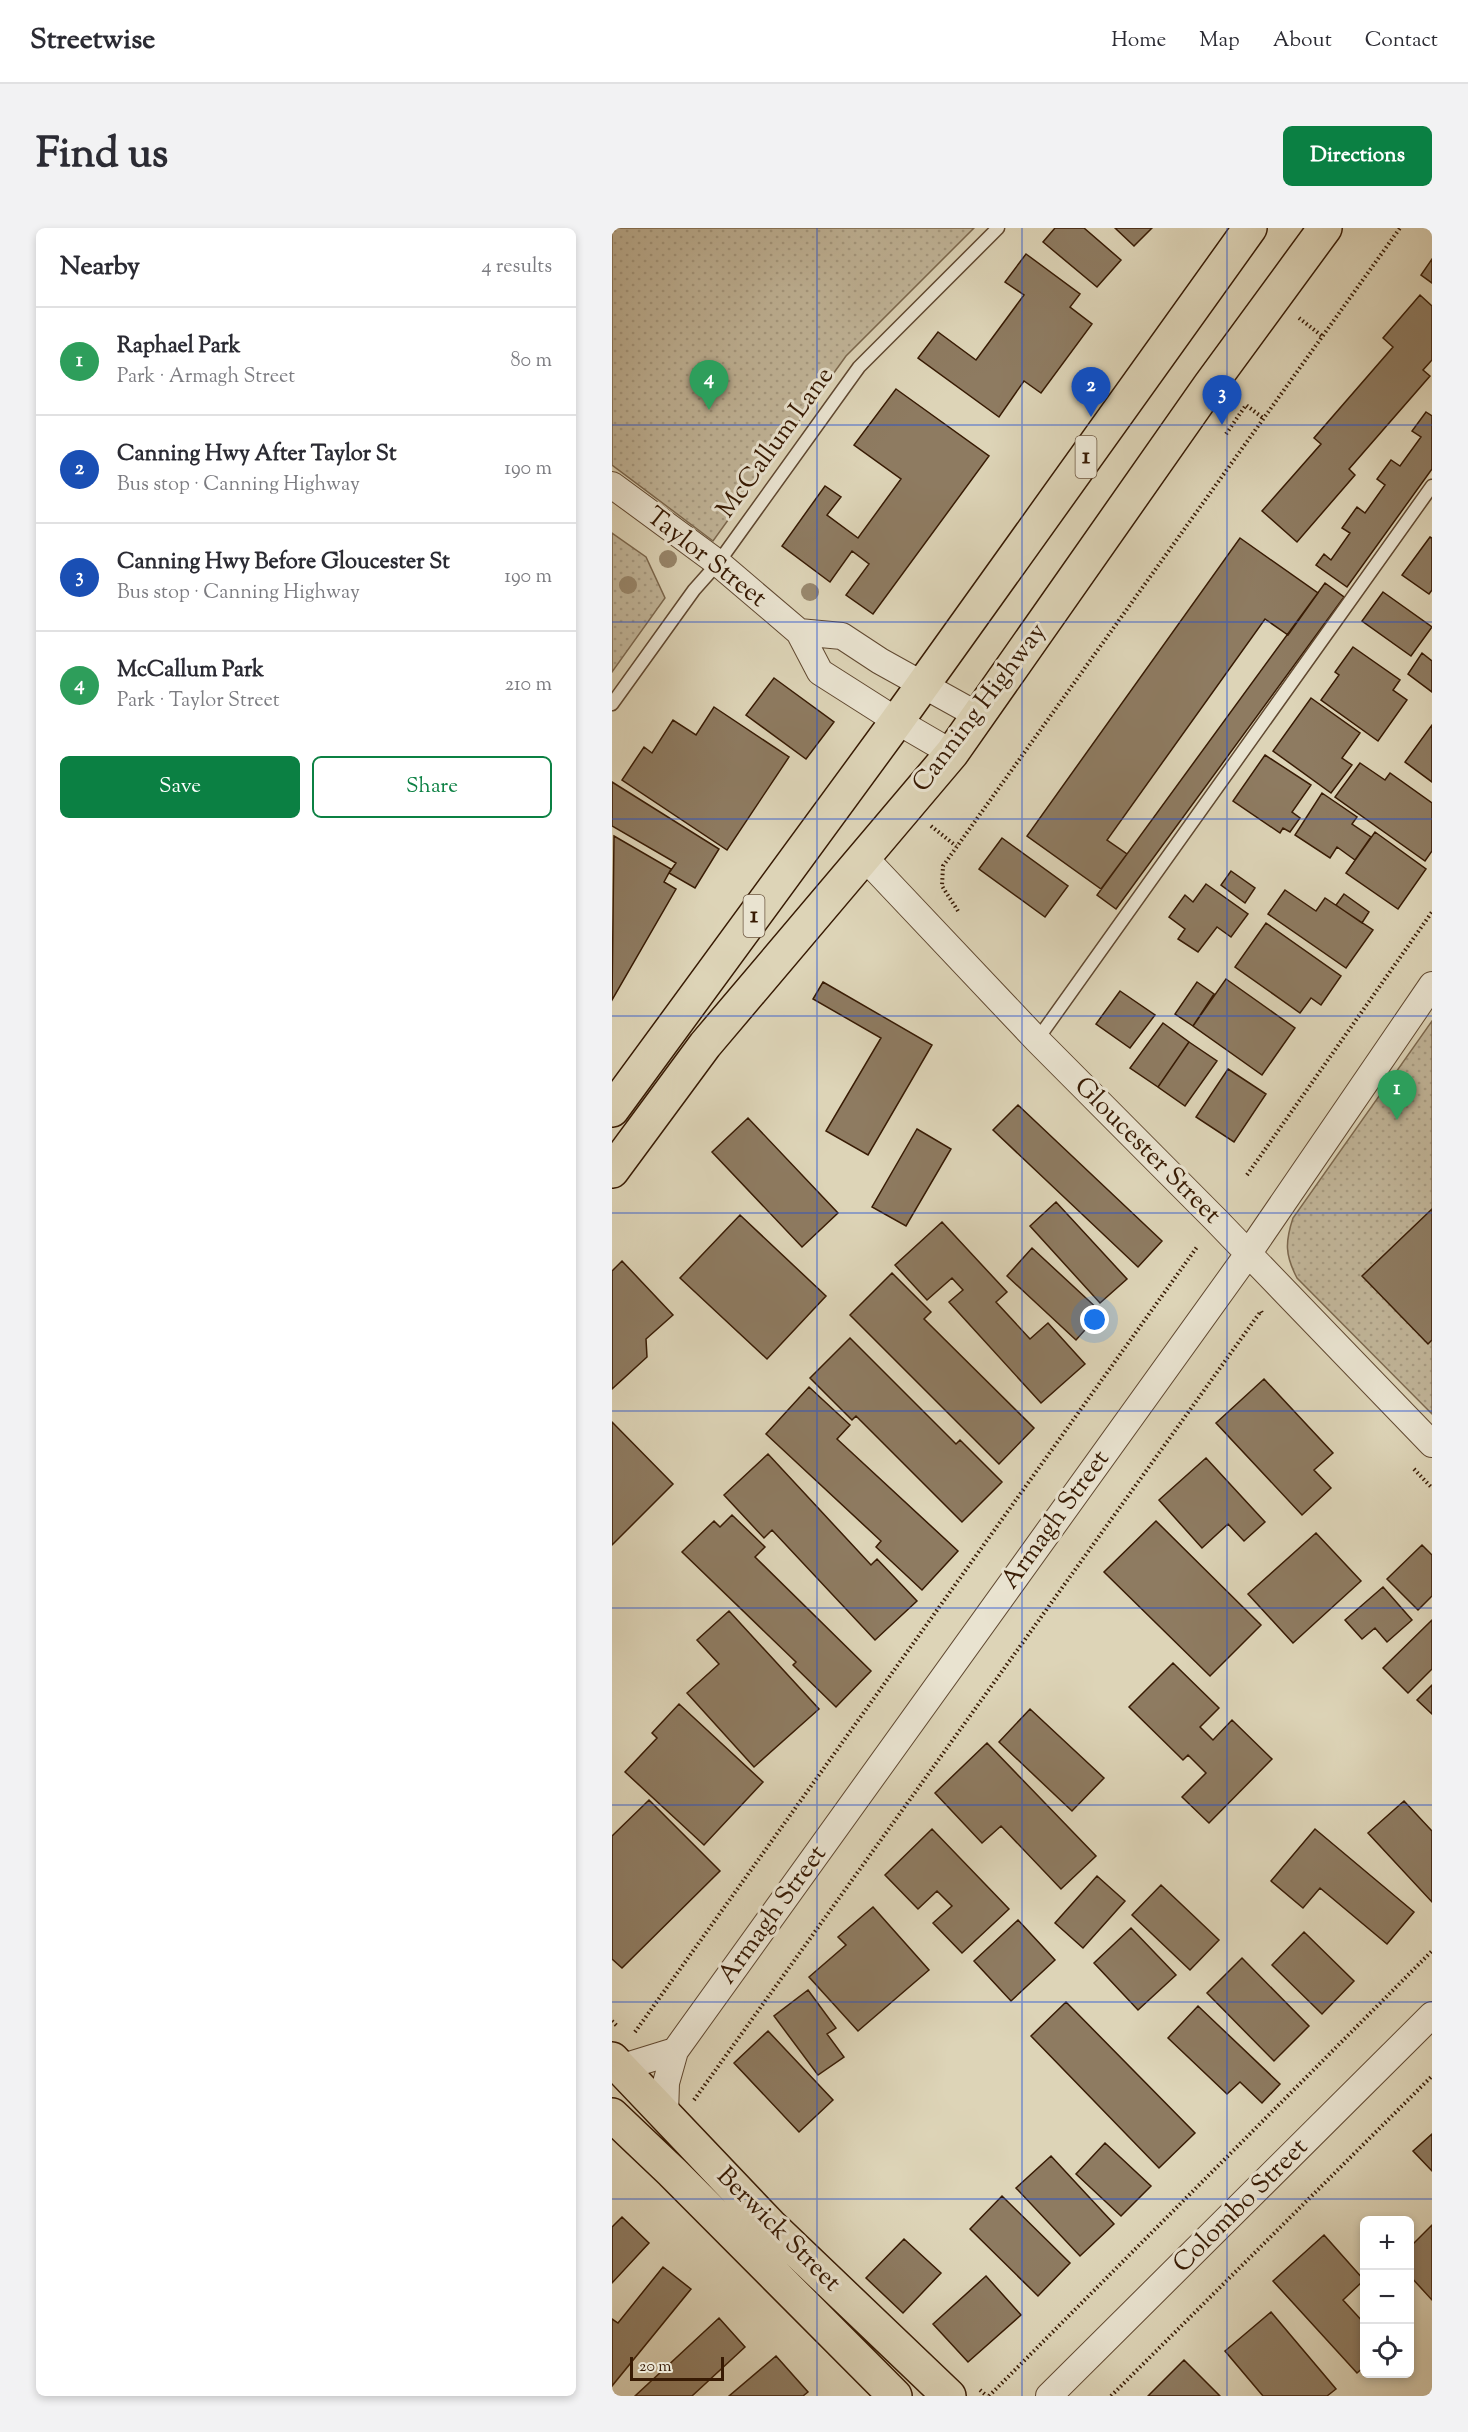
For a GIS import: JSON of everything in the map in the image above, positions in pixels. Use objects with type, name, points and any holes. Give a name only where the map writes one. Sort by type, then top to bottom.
[{"type":"main road","name":"1","points":[[612,1110],[897,721],[1250,228]]},
{"type":"main road","name":"Canning Highway","points":[[612,1171],[705,1045],[952,753],[1210,385],[1326,228]]},
{"type":"main road","name":"Berwick Street","points":[[621,2055],[678,2110],[770,2226],[949,2396]]},
{"type":"main road","name":"Berwick Street","points":[[612,2115],[672,2172],[894,2396]]},
{"type":"street","name":"Taylor Street","points":[[612,485],[718,563],[799,632],[820,672],[952,753]]},
{"type":"street","points":[[799,632],[842,636],[922,685],[979,716]]},
{"type":"street","name":"Gloucester Street","points":[[864,858],[1037,1040],[1432,1444]]},
{"type":"street","name":"Armagh Street","points":[[678,2110],[666,2083],[675,2051],[1248,1254],[1432,985]]},
{"type":"street","name":"Colombo Street","points":[[1049,2396],[1432,2015]]},
{"type":"street","points":[[621,2055],[675,2051]]},
{"type":"lane","name":"McCallum Lane","points":[[612,704],[694,590],[718,563],[859,367],[998,228]]},
{"type":"lane","points":[[1037,1040],[1432,486]]},
{"type":"path","points":[[960,915],[942,886],[943,866],[1400,228]]},
{"type":"path","points":[[1295,315],[1322,336]]},
{"type":"path","points":[[1226,434],[1246,405],[1263,418]]},
{"type":"path","points":[[928,823],[956,846]]},
{"type":"path","points":[[1247,1175],[1432,912]]},
{"type":"path","points":[[621,2055],[1197,1247]]},
{"type":"path","points":[[678,2110],[1261,1311]]},
{"type":"path","points":[[989,2396],[1432,1951]]},
{"type":"path","points":[[1111,2396],[1432,2076]]},
{"type":"shaded area","points":[[612,228],[974,228],[846,356],[713,541],[612,465]]},
{"type":"shaded area","points":[[612,533],[646,557],[665,598],[612,672]]},
{"type":"shaded area","points":[[1432,1021],[1432,1414],[1297,1278],[1290,1262],[1288,1248],[1293,1218]]},
{"type":"building","points":[[1055,228],[1084,228],[1121,260],[1097,287],[1043,242]]},
{"type":"building","points":[[1115,228],[1152,228],[1134,246]]},
{"type":"building","points":[[1026,254],[1080,294],[1070,307],[1092,324],[1041,393],[1024,381],[999,417],[918,358],[938,332],[976,360],[1024,295],[1005,282]]},
{"type":"building","points":[[1432,259],[1432,283],[1421,275]]},
{"type":"building","points":[[1420,295],[1432,306],[1432,360],[1423,370],[1430,376],[1349,469],[1355,475],[1297,542],[1262,511],[1321,444],[1314,438],[1393,347],[1383,338]]},
{"type":"building","points":[[896,389],[989,456],[873,614],[846,595],[869,564],[852,551],[830,582],[782,546],[825,486],[841,497],[827,515],[858,538],[901,479],[854,445]]},
{"type":"building","points":[[1426,412],[1432,416],[1432,469],[1347,587],[1316,565],[1324,554],[1331,560],[1350,533],[1342,528],[1357,507],[1365,513],[1385,485],[1377,479],[1391,460],[1400,466],[1421,437],[1412,431]]},
{"type":"building","points":[[1430,537],[1432,538],[1432,590],[1429,594],[1402,575]]},
{"type":"building","points":[[1240,538],[1318,593],[1288,635],[1265,619],[1107,840],[1127,854],[1101,889],[1027,836]]},
{"type":"building","points":[[1325,583],[1344,597],[1116,909],[1097,895]]},
{"type":"building","points":[[1383,592],[1432,627],[1411,656],[1362,621]]},
{"type":"building","points":[[1353,647],[1400,680],[1393,690],[1407,700],[1378,741],[1321,700],[1339,675],[1335,672]]},
{"type":"building","points":[[1422,653],[1432,661],[1432,692],[1408,674]]},
{"type":"building","points":[[774,678],[834,722],[806,759],[746,715]]},
{"type":"building","points":[[1311,698],[1360,733],[1342,758],[1352,765],[1331,793],[1273,751]]},
{"type":"building","points":[[714,707],[789,757],[727,850],[622,780],[644,747],[652,753],[673,720],[696,735]]},
{"type":"building","points":[[1432,725],[1432,782],[1405,762]]},
{"type":"building","points":[[1265,755],[1311,785],[1292,812],[1300,818],[1290,832],[1283,828],[1280,833],[1233,801]]},
{"type":"building","points":[[1360,763],[1385,780],[1390,773],[1432,803],[1432,851],[1425,861],[1335,797]]},
{"type":"building","points":[[612,782],[719,849],[695,888],[669,873],[676,863],[612,826]]},
{"type":"building","points":[[1322,793],[1357,817],[1352,824],[1371,837],[1355,860],[1337,847],[1330,858],[1295,835]]},
{"type":"building","points":[[1375,832],[1426,869],[1398,909],[1346,873]]},
{"type":"building","points":[[614,836],[671,869],[664,882],[676,889],[612,1000]]},
{"type":"building","points":[[1002,838],[1068,886],[1045,917],[979,869]]},
{"type":"building","points":[[1231,871],[1255,888],[1245,903],[1221,885]]},
{"type":"building","points":[[1206,884],[1248,914],[1231,937],[1217,927],[1198,952],[1178,939],[1185,929],[1169,917],[1185,895],[1193,902]]},
{"type":"building","points":[[1285,890],[1316,911],[1325,898],[1373,930],[1346,968],[1268,914]]},
{"type":"building","points":[[1344,894],[1369,912],[1362,923],[1336,905]]},
{"type":"building","points":[[1266,923],[1341,976],[1321,1005],[1311,998],[1300,1013],[1235,967]]},
{"type":"building","points":[[1226,979],[1295,1028],[1262,1075],[1193,1026]]},
{"type":"building","points":[[823,982],[932,1045],[868,1155],[826,1131],[881,1038],[813,999]]},
{"type":"building","points":[[1197,982],[1214,994],[1193,1026],[1175,1014]]},
{"type":"building","points":[[1120,991],[1155,1015],[1130,1048],[1096,1024]]},
{"type":"building","points":[[1163,1023],[1189,1042],[1158,1087],[1130,1068]]},
{"type":"building","points":[[1189,1042],[1217,1061],[1185,1106],[1158,1087]]},
{"type":"building","points":[[1228,1069],[1266,1094],[1234,1142],[1196,1117]]},
{"type":"building","points":[[1018,1105],[1162,1241],[1138,1267],[993,1130]]},
{"type":"building","points":[[748,1118],[838,1213],[802,1247],[712,1152]]},
{"type":"building","points":[[917,1129],[951,1149],[906,1226],[872,1207]]},
{"type":"building","points":[[1056,1202],[1127,1279],[1100,1303],[1030,1226]]},
{"type":"building","points":[[1432,1209],[1432,1340],[1428,1344],[1362,1276]]},
{"type":"building","points":[[740,1215],[826,1296],[767,1359],[680,1278]]},
{"type":"building","points":[[942,1222],[1007,1292],[996,1302],[1030,1339],[1048,1323],[1085,1364],[1041,1403],[949,1302],[963,1290],[952,1278],[927,1300],[895,1265]]},
{"type":"building","points":[[1032,1248],[1101,1312],[1076,1340],[1007,1276]]},
{"type":"building","points":[[622,1261],[673,1315],[646,1339],[647,1357],[612,1389],[612,1271]]},
{"type":"building","points":[[892,1273],[931,1312],[924,1319],[1034,1428],[999,1464],[850,1315]]},
{"type":"building","points":[[850,1338],[956,1444],[960,1440],[1002,1482],[962,1522],[856,1416],[852,1420],[810,1378]]},
{"type":"building","points":[[1264,1379],[1333,1453],[1314,1470],[1331,1488],[1302,1515],[1216,1423]]},
{"type":"building","points":[[809,1387],[850,1425],[837,1439],[958,1551],[922,1590],[876,1547],[881,1541],[766,1434]]},
{"type":"building","points":[[612,1422],[673,1484],[612,1545]]},
{"type":"building","points":[[768,1454],[871,1565],[877,1559],[917,1601],[875,1640],[772,1530],[764,1538],[724,1495]]},
{"type":"building","points":[[1206,1458],[1265,1522],[1244,1541],[1228,1524],[1202,1548],[1159,1500]]},
{"type":"building","points":[[732,1515],[765,1547],[755,1557],[871,1671],[836,1707],[793,1665],[796,1662],[682,1552],[714,1521],[720,1527]]},
{"type":"building","points":[[1156,1521],[1261,1625],[1210,1676],[1104,1572]]},
{"type":"building","points":[[1316,1533],[1361,1581],[1293,1643],[1248,1594]]},
{"type":"building","points":[[1422,1545],[1432,1555],[1432,1596],[1418,1610],[1387,1579]]},
{"type":"building","points":[[1383,1587],[1412,1620],[1387,1642],[1375,1628],[1362,1639],[1345,1620]]},
{"type":"building","points":[[729,1611],[819,1709],[754,1767],[687,1693],[719,1664],[697,1640]]},
{"type":"building","points":[[1432,1620],[1432,1669],[1408,1693],[1383,1668]]},
{"type":"building","points":[[1173,1663],[1219,1708],[1200,1727],[1213,1740],[1232,1720],[1272,1759],[1209,1823],[1182,1797],[1206,1773],[1188,1755],[1183,1760],[1129,1707]]},
{"type":"building","points":[[1432,1685],[1432,1714],[1417,1700]]},
{"type":"building","points":[[679,1704],[763,1782],[704,1845],[625,1772],[657,1738],[652,1733]]},
{"type":"building","points":[[1030,1709],[1104,1778],[1072,1811],[999,1742]]},
{"type":"building","points":[[987,1743],[1096,1856],[1061,1889],[1001,1826],[982,1843],[935,1793]]},
{"type":"building","points":[[649,1800],[720,1871],[622,1968],[612,1959],[612,1836]]},
{"type":"building","points":[[1404,1801],[1432,1831],[1432,1902],[1368,1833]]},
{"type":"building","points":[[932,1829],[1009,1909],[962,1953],[933,1923],[952,1906],[937,1891],[918,1909],[885,1875]]},
{"type":"building","points":[[1315,1829],[1414,1912],[1387,1944],[1320,1888],[1303,1908],[1271,1881]]},
{"type":"building","points":[[1097,1876],[1125,1901],[1083,1948],[1055,1923]]},
{"type":"building","points":[[1161,1885],[1219,1940],[1190,1970],[1132,1915]]},
{"type":"building","points":[[873,1907],[929,1970],[858,2031],[809,1977],[846,1945],[838,1937]]},
{"type":"building","points":[[1018,1920],[1055,1960],[1011,2001],[974,1961]]},
{"type":"building","points":[[1131,1928],[1176,1975],[1138,2010],[1094,1963]]},
{"type":"building","points":[[1304,1932],[1354,1981],[1322,2014],[1272,1965]]},
{"type":"building","points":[[1242,1958],[1309,2026],[1274,2061],[1207,1993]]},
{"type":"building","points":[[808,1990],[836,2028],[827,2034],[844,2057],[818,2075],[774,2016]]},
{"type":"building","points":[[1066,2002],[1195,2133],[1159,2168],[1031,2036]]},
{"type":"building","points":[[1198,2006],[1280,2084],[1262,2103],[1240,2082],[1227,2094],[1168,2038]]},
{"type":"building","points":[[768,2031],[833,2100],[799,2132],[734,2063]]},
{"type":"building","points":[[1432,2134],[1432,2171],[1413,2151]]},
{"type":"building","points":[[1105,2143],[1151,2186],[1121,2216],[1076,2174]]},
{"type":"building","points":[[1051,2156],[1114,2224],[1080,2256],[1016,2188]]},
{"type":"building","points":[[1002,2196],[1070,2263],[1038,2296],[970,2229]]},
{"type":"building","points":[[622,2217],[649,2243],[612,2283],[612,2227]]},
{"type":"building","points":[[1432,2225],[1432,2300],[1414,2280],[1414,2243]]},
{"type":"building","points":[[1324,2235],[1360,2276],[1360,2284],[1343,2300],[1360,2319],[1360,2370],[1357,2373],[1273,2281]]},
{"type":"building","points":[[904,2239],[941,2273],[903,2313],[866,2278]]},
{"type":"building","points":[[663,2267],[691,2289],[612,2386],[612,2319],[618,2323]]},
{"type":"building","points":[[986,2276],[1021,2315],[968,2362],[933,2324]]},
{"type":"building","points":[[1271,2312],[1336,2389],[1327,2396],[1263,2396],[1225,2351]]},
{"type":"building","points":[[719,2318],[745,2347],[692,2396],[635,2396]]},
{"type":"building","points":[[776,2356],[808,2392],[803,2396],[729,2396]]},
{"type":"building","points":[[1184,2360],[1220,2396],[1148,2396]]},
{"type":"place","name":"McCallum Park","points":[[709,410]]},
{"type":"place","name":"Canning Hwy After Taylor St","points":[[1091,417]]},
{"type":"place","name":"Canning Hwy Before Gloucester St","points":[[1222,425]]},
{"type":"place","name":"Raphael Park","points":[[1397,1120]]}]
